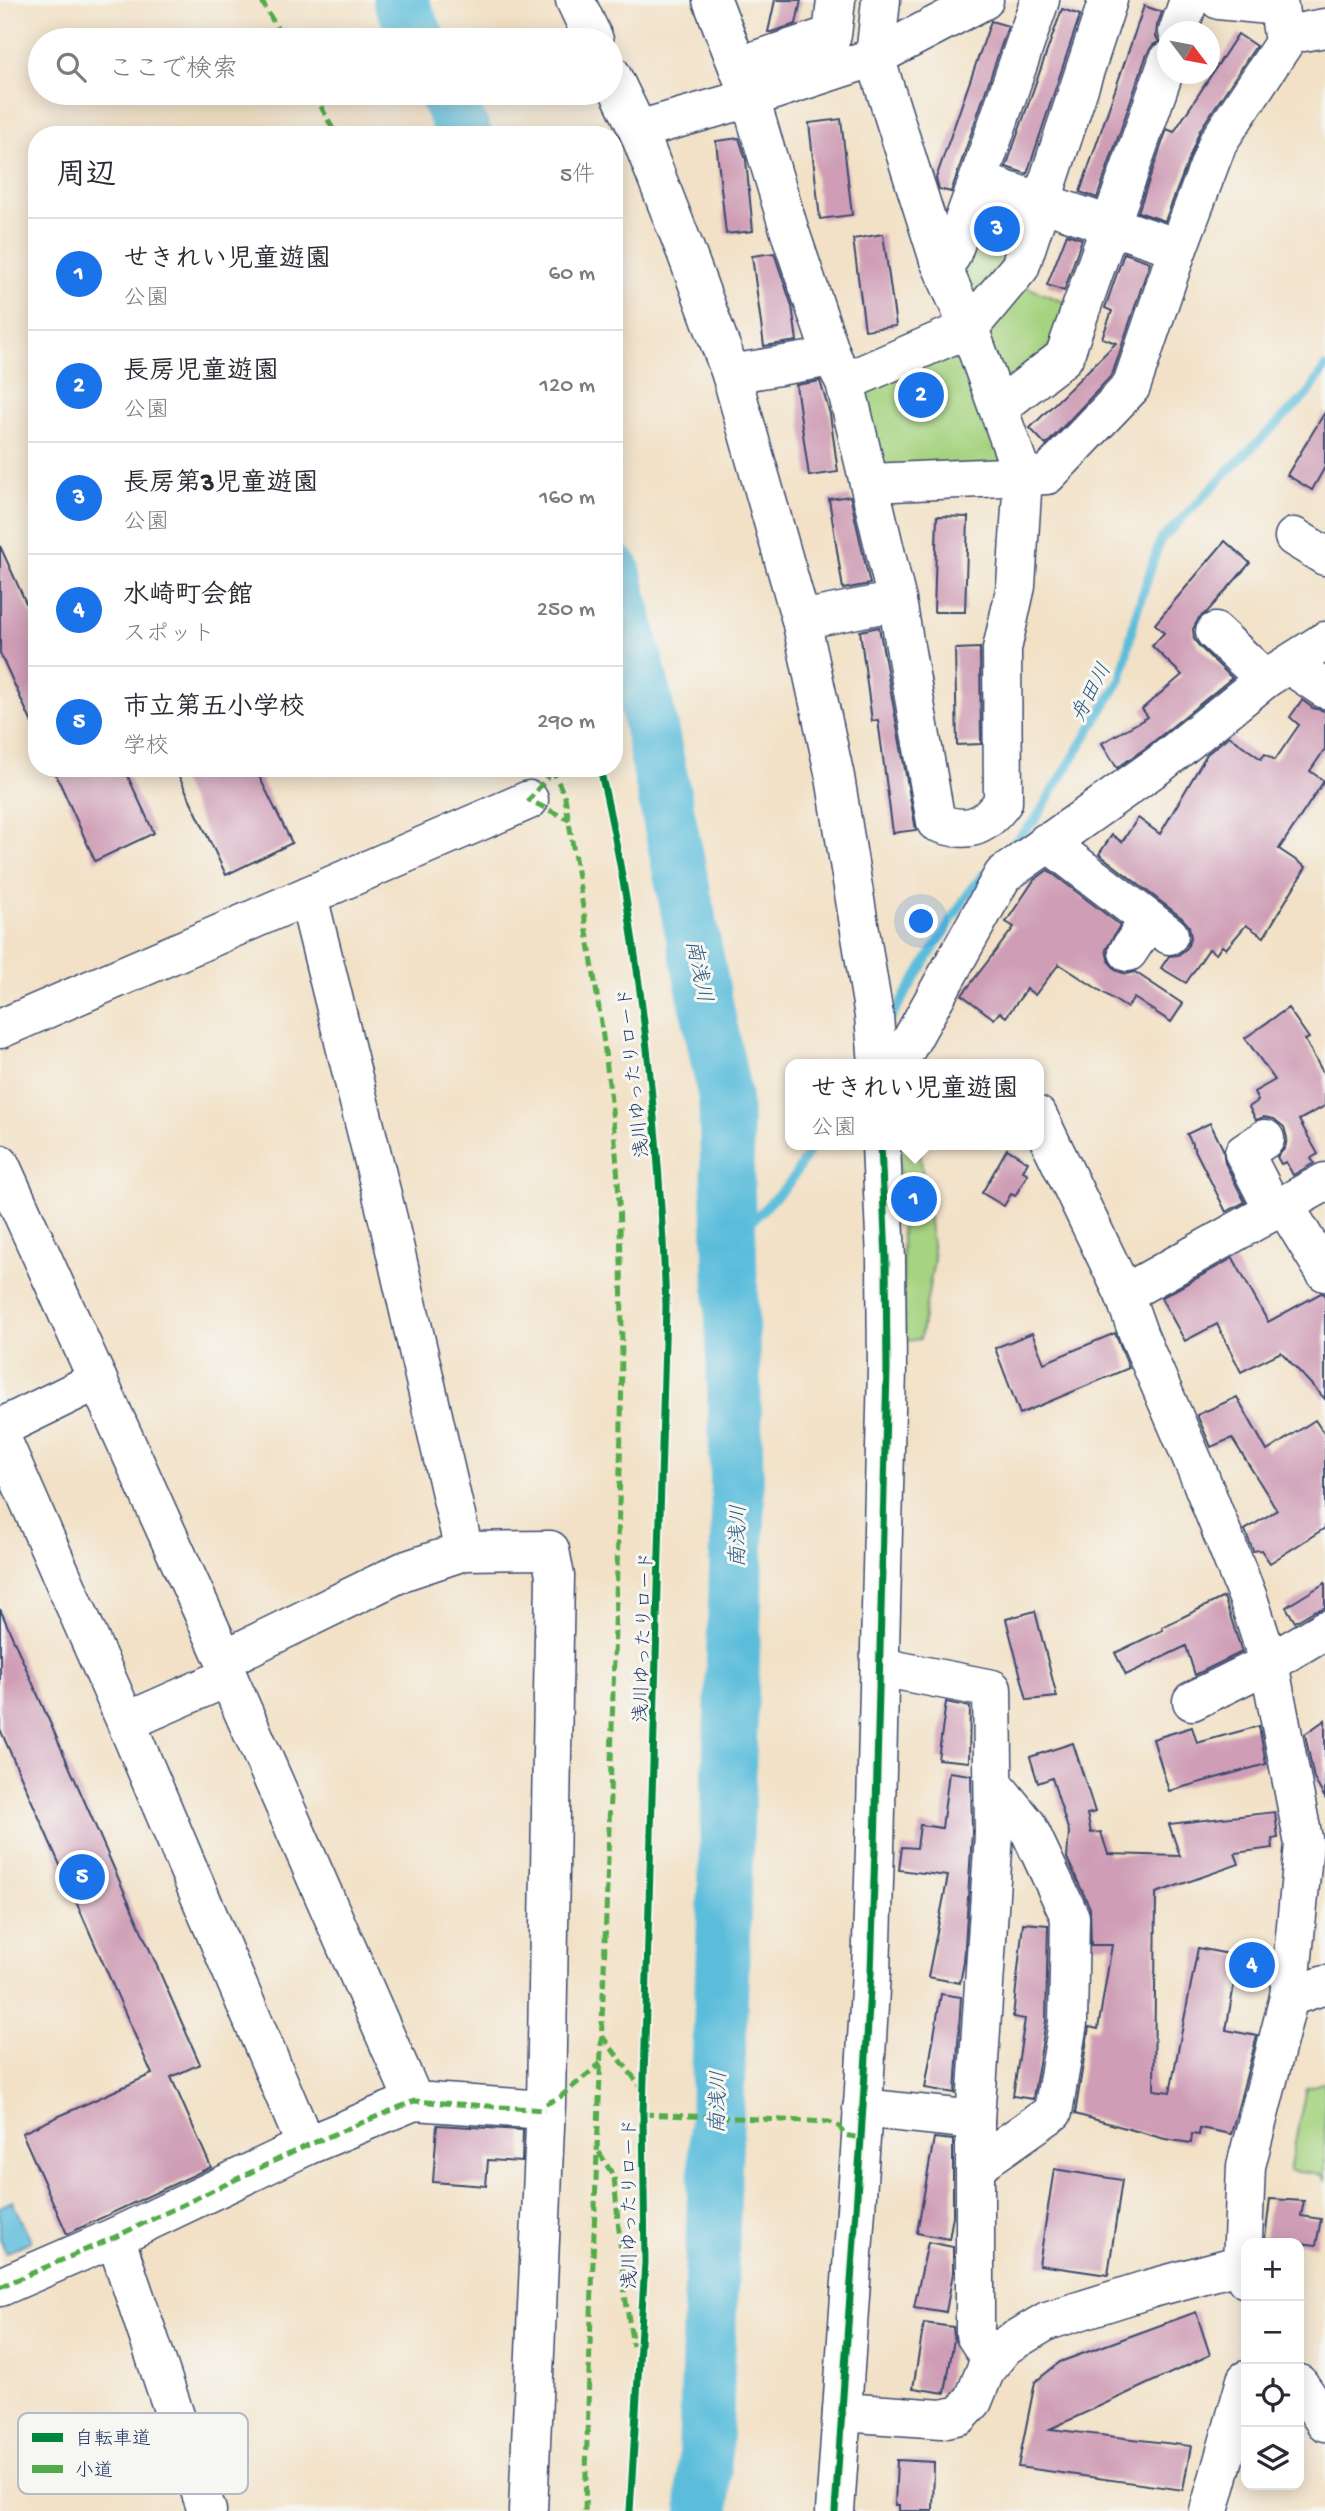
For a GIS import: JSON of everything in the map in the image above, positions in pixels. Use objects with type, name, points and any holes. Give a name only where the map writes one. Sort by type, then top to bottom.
[{"type":"street","points":[[575,0],[588,28]]},
{"type":"street","points":[[712,0],[748,91],[789,229],[839,369],[871,483],[897,601],[936,822],[957,831],[989,820],[1003,802],[1002,649],[1016,586],[1023,477],[969,328],[939,260],[875,57],[881,0]]},
{"type":"street","points":[[748,91],[759,59],[832,36],[836,0]]},
{"type":"street","points":[[638,130],[748,91],[875,57],[984,0]]},
{"type":"street","points":[[939,260],[951,256],[1040,0]]},
{"type":"street","points":[[731,374],[839,369],[969,328],[1020,267],[1108,0]]},
{"type":"street","points":[[1182,21],[1189,0]]},
{"type":"street","points":[[871,483],[1047,475],[1131,387],[1178,248],[1218,142],[1284,43],[1296,17],[1219,0]]},
{"type":"street","points":[[998,408],[1064,357],[1159,84]]},
{"type":"street","points":[[623,99],[638,130],[731,374],[801,620],[835,777],[874,1016],[878,1059]]},
{"type":"street","points":[[978,181],[1178,248]]},
{"type":"street","points":[[801,620],[897,601]]},
{"type":"street","points":[[1214,632],[1277,672],[1325,689]]},
{"type":"street","points":[[901,1059],[1003,875],[1160,764],[1277,672],[1325,641]]},
{"type":"street","points":[[0,1029],[529,800]]},
{"type":"street","points":[[1047,842],[1159,928],[1128,952]]},
{"type":"street","points":[[308,896],[388,1219],[464,1551]]},
{"type":"street","points":[[1044,1128],[1124,1294],[1248,1598],[1269,1663],[1314,1837],[1289,1997],[1247,2166],[1245,2238]]},
{"type":"street","points":[[1265,1139],[1244,1153],[1325,1272]]},
{"type":"street","points":[[835,2511],[871,1973],[887,1382],[881,1150]]},
{"type":"street","points":[[0,1164],[226,1668],[414,2101]]},
{"type":"street","points":[[1124,1294],[1325,1182]]},
{"type":"street","points":[[0,1428],[98,1380]]},
{"type":"street","points":[[0,1435],[126,1722],[306,2146]]},
{"type":"street","points":[[126,1722],[404,1571],[464,1551],[550,1550],[555,1576],[545,2110],[527,2511]]},
{"type":"street","points":[[1192,1701],[1269,1663],[1325,1630]]},
{"type":"street","points":[[880,1667],[992,1689],[994,1834],[975,2120],[975,2335],[992,2361]]},
{"type":"street","points":[[976,2166],[1053,2112],[1068,2023],[1070,1917],[1027,1825],[995,1786]]},
{"type":"street","points":[[1289,1997],[1325,1986]]},
{"type":"street","points":[[0,2287],[115,2237],[306,2146],[414,2101],[545,2110]]},
{"type":"street","points":[[862,2108],[975,2120]]},
{"type":"street","points":[[115,2237],[174,2413]]},
{"type":"street","points":[[842,2412],[942,2419],[960,2415],[973,2401],[986,2369],[1005,2346],[1047,2321],[1149,2289],[1241,2273]]},
{"type":"street","points":[[1305,2374],[1325,2422]]},
{"type":"street","points":[[1209,2511],[1241,2398]]},
{"type":"street","points":[[201,2494],[207,2511]]},
{"type":"green space","points":[[978,181],[1042,203],[1009,280],[1081,309],[998,408],[1023,477],[871,483],[845,382],[968,328],[939,260]]},
{"type":"green space","points":[[899,1150],[920,1150],[934,1260],[920,1339],[905,1341]]},
{"type":"green space","points":[[1325,2082],[1325,2181],[1322,2175],[1289,2171],[1306,2088]]},
{"type":"water","points":[[12,2201],[31,2241],[6,2253],[0,2240],[0,2207]]},
{"type":"building","points":[[775,0],[801,0],[796,24],[768,32]]},
{"type":"building","points":[[1144,6],[1162,12],[1157,21],[1157,43],[1147,54],[1097,198],[1080,192]]},
{"type":"building","points":[[1062,9],[1080,15],[1027,174],[1006,167]]},
{"type":"building","points":[[991,21],[1008,26],[951,192],[939,189],[936,178]]},
{"type":"building","points":[[1238,34],[1256,46],[1200,130],[1165,221],[1138,212],[1167,129],[1174,132],[1205,84],[1220,84],[1220,62]]},
{"type":"building","points":[[841,119],[852,215],[820,219],[809,123]]},
{"type":"building","points":[[739,138],[746,160],[753,231],[726,234],[716,141]]},
{"type":"building","points":[[883,234],[896,326],[865,330],[853,239]]},
{"type":"building","points":[[1067,234],[1082,239],[1064,291],[1047,285]]},
{"type":"building","points":[[774,253],[792,306],[797,341],[764,346],[752,256]]},
{"type":"building","points":[[1124,253],[1150,262],[1112,375],[1046,445],[1030,428],[1116,343],[1102,338],[1112,311],[1105,308]]},
{"type":"building","points":[[820,381],[830,414],[838,472],[809,476],[796,385]]},
{"type":"building","points":[[1325,412],[1325,467],[1312,490],[1287,475]]},
{"type":"building","points":[[850,496],[870,584],[843,589],[829,499]]},
{"type":"building","points":[[937,516],[968,517],[965,612],[934,612]]},
{"type":"building","points":[[1225,541],[1250,563],[1199,618],[1193,629],[1194,639],[1200,647],[1232,678],[1117,768],[1102,743],[1148,717],[1142,709],[1182,675],[1152,646],[1164,633],[1155,624]]},
{"type":"building","points":[[0,546],[28,607],[28,714],[0,653]]},
{"type":"building","points":[[879,627],[916,830],[893,833],[878,720],[872,721],[860,631]]},
{"type":"building","points":[[980,648],[981,744],[957,745],[955,649]]},
{"type":"building","points":[[1302,700],[1313,708],[1325,711],[1325,749],[1310,771],[1324,781],[1279,849],[1306,867],[1264,937],[1246,925],[1226,949],[1222,946],[1216,954],[1209,949],[1186,983],[1161,968],[1169,956],[1178,955],[1187,948],[1191,937],[1189,926],[1099,854],[1112,835],[1122,842],[1138,818],[1160,834],[1207,754],[1229,736],[1261,759],[1265,754],[1275,760],[1299,725],[1290,717]]},
{"type":"building","points":[[57,777],[128,777],[154,833],[95,861]]},
{"type":"building","points":[[179,777],[259,777],[292,843],[226,875]]},
{"type":"building","points":[[1048,870],[1120,925],[1106,950],[1109,962],[1117,971],[1126,974],[1135,972],[1183,1004],[1171,1022],[1134,998],[1127,1008],[1059,964],[1035,995],[1027,989],[1006,1017],[1000,1012],[994,1019],[962,995],[1014,927],[1006,922],[1034,880]]},
{"type":"building","points":[[1288,1008],[1309,1038],[1305,1040],[1325,1076],[1325,1106],[1299,1120],[1318,1154],[1311,1158],[1314,1163],[1293,1175],[1286,1162],[1281,1164],[1277,1157],[1285,1148],[1287,1138],[1284,1127],[1274,1119],[1264,1117],[1256,1120],[1249,1107],[1258,1101],[1254,1092],[1275,1080],[1245,1038]]},
{"type":"building","points":[[1210,1123],[1223,1149],[1225,1163],[1245,1202],[1226,1212],[1187,1134]]},
{"type":"building","points":[[1006,1150],[1028,1162],[1023,1171],[1028,1174],[1015,1196],[1011,1194],[1004,1206],[982,1193]]},
{"type":"building","points":[[1233,1258],[1268,1322],[1321,1293],[1325,1294],[1325,1399],[1281,1352],[1241,1372],[1217,1324],[1185,1341],[1161,1298]]},
{"type":"building","points":[[1032,1333],[1044,1363],[1115,1333],[1129,1368],[1020,1414],[995,1348]]},
{"type":"building","points":[[1237,1397],[1267,1451],[1315,1420],[1325,1435],[1325,1528],[1270,1563],[1261,1550],[1253,1551],[1245,1530],[1277,1510],[1232,1438],[1211,1447],[1197,1415]]},
{"type":"building","points":[[1325,1583],[1325,1608],[1295,1622],[1286,1607]]},
{"type":"building","points":[[1224,1597],[1242,1652],[1195,1675],[1186,1646],[1126,1675],[1115,1653]]},
{"type":"building","points":[[0,1609],[200,2064],[171,2077],[211,2167],[67,2234],[22,2133],[152,2074],[0,1729]]},
{"type":"building","points":[[1035,1611],[1057,1697],[1027,1700],[1006,1619]]},
{"type":"building","points":[[946,1702],[970,1707],[969,1762],[938,1759]]},
{"type":"building","points":[[1325,1720],[1325,1798],[1314,1779],[1305,1734]]},
{"type":"building","points":[[1259,1726],[1266,1764],[1169,1791],[1153,1739],[1192,1727],[1197,1743]]},
{"type":"building","points":[[1073,1743],[1095,1812],[1087,1814],[1091,1833],[1101,1832],[1108,1854],[1180,1856],[1169,1824],[1275,1812],[1278,1838],[1272,1839],[1273,1848],[1235,1853],[1239,1864],[1156,1893],[1154,2090],[1170,2092],[1198,1948],[1239,1956],[1240,1951],[1268,1956],[1265,1980],[1236,1974],[1226,2030],[1257,2036],[1231,2134],[1200,2128],[1199,2135],[1192,2134],[1191,2143],[1165,2139],[1075,2114],[1089,2027],[1098,2029],[1112,1945],[1091,1945],[1090,1908],[1067,1858],[1069,1832],[1052,1778],[1038,1783],[1030,1757]]},
{"type":"building","points":[[949,1772],[971,1775],[972,1833],[964,1962],[960,1983],[928,1977],[948,1876],[899,1870],[902,1847],[917,1848],[920,1825],[942,1828]]},
{"type":"building","points":[[1023,1923],[1048,1925],[1046,2021],[1033,2099],[1013,2096],[1025,2019],[1013,2017]]},
{"type":"building","points":[[941,1994],[961,1997],[955,2093],[925,2088]]},
{"type":"building","points":[[437,2125],[523,2130],[522,2162],[488,2160],[486,2186],[433,2182]]},
{"type":"building","points":[[934,2138],[953,2140],[953,2216],[949,2239],[917,2233]]},
{"type":"building","points":[[1054,2169],[1122,2180],[1108,2275],[1039,2265]]},
{"type":"building","points":[[1270,2199],[1304,2201],[1301,2216],[1321,2219],[1316,2245],[1304,2244],[1304,2238],[1265,2238]]},
{"type":"building","points":[[928,2242],[953,2247],[953,2273],[946,2312],[914,2307]]},
{"type":"building","points":[[1196,2312],[1210,2355],[1050,2429],[1191,2446],[1183,2490],[1018,2467],[1035,2382],[1060,2362]]},
{"type":"building","points":[[924,2323],[953,2327],[954,2339],[945,2393],[913,2388]]},
{"type":"building","points":[[897,2460],[934,2462],[933,2511],[899,2511],[899,2505],[895,2505]]},
{"type":"waterway","name":"南浅川","points":[[400,0],[413,28]]},
{"type":"waterway","name":"南浅川","points":[[451,105],[461,126]]},
{"type":"waterway","name":"舟田川","points":[[1003,854],[1035,820],[1121,679],[1135,617],[1160,541],[1309,393],[1325,367]]},
{"type":"waterway","name":"南浅川","points":[[623,608],[644,693],[725,1098],[738,1515],[703,2511]]},
{"type":"waterway","name":"舟田川","points":[[887,1024],[972,887],[984,874]]},
{"type":"waterway","points":[[730,1244],[791,1181],[810,1150]]},
{"type":"marked path","points":[[261,0],[277,28]]},
{"type":"marked path","points":[[320,105],[331,126]]},
{"type":"marked path","points":[[547,777],[529,800],[569,820]]},
{"type":"marked path","points":[[556,777],[565,797],[603,1037],[614,1133],[621,1245],[619,1500],[585,2511]]},
{"type":"marked path","points":[[602,2036],[641,2087]]},
{"type":"marked path","points":[[546,2104],[560,2097],[601,2063]]},
{"type":"marked path","points":[[0,2287],[115,2237],[306,2146],[414,2101],[545,2110]]},
{"type":"marked path","points":[[643,2114],[829,2122],[840,2127],[844,2135],[861,2138]]},
{"type":"marked path","points":[[599,2152],[614,2177],[625,2295],[633,2346]]},
{"type":"cycle path","name":"浅川ゆったりロード","points":[[602,777],[627,901],[646,1036],[666,1306],[643,2114],[645,2262],[630,2511]]},
{"type":"cycle path","points":[[835,2511],[871,1973],[887,1369],[881,1150]]},
{"type":"place","name":"長房第3児童遊園","points":[[997,229]]},
{"type":"place","name":"長房児童遊園","points":[[921,395]]},
{"type":"place","name":"せきれい児童遊園","points":[[914,1199]]},
{"type":"place","name":"市立第五小学校","points":[[82,1877]]},
{"type":"place","name":"水崎町会館","points":[[1252,1965]]}]
